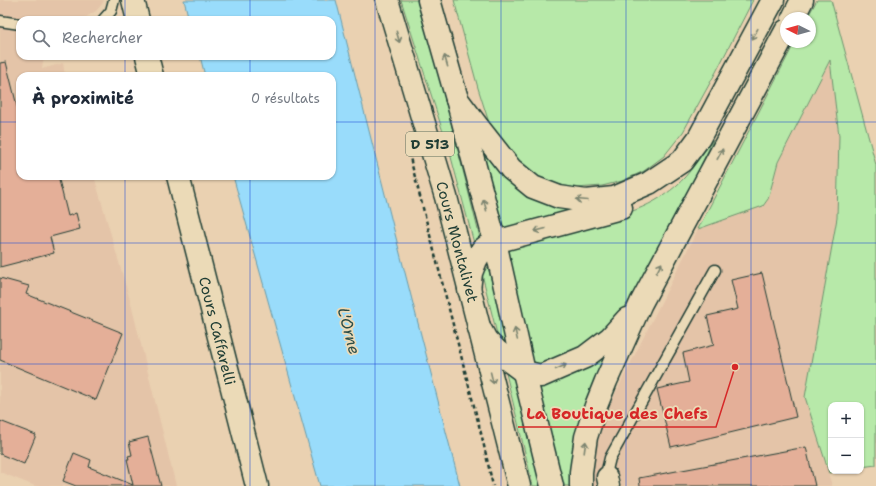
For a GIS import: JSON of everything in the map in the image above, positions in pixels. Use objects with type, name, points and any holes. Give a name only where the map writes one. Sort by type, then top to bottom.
[{"type":"main road","points":[[133,0],[137,16]]},
{"type":"main road","name":"Cours Montalivet","points":[[387,0],[446,198],[519,486]]},
{"type":"main road","name":"D 513","points":[[429,0],[495,242],[524,372],[552,486]]},
{"type":"main road","points":[[469,290],[471,273],[476,260],[482,250],[487,246],[495,242],[638,203],[655,195],[672,181],[682,161],[699,138],[773,0]]},
{"type":"main road","points":[[796,12],[802,0]]},
{"type":"main road","points":[[581,486],[581,472],[586,437],[606,381],[641,303],[780,42]]},
{"type":"main road","points":[[148,60],[151,72]]},
{"type":"main road","points":[[457,99],[478,128],[511,168],[533,187],[559,197],[586,201],[614,198],[649,183],[682,161]]},
{"type":"main road","name":"Cours Caffarelli","points":[[179,180],[257,486]]},
{"type":"main road","points":[[479,327],[486,340],[494,348],[524,372],[541,376],[585,357],[610,338],[641,303]]},
{"type":"lane","points":[[106,16],[110,11],[114,0]]},
{"type":"lane","points":[[0,21],[16,23]]},
{"type":"lane","points":[[608,482],[607,470],[610,458],[715,270]]},
{"type":"path","points":[[406,142],[482,437],[493,486]]},
{"type":"shaded area","points":[[0,0],[104,0],[96,11],[88,16],[16,16],[16,60],[43,60],[42,69],[63,63],[64,72],[16,72],[16,180],[95,180],[131,304],[176,486],[35,486],[0,472]]},
{"type":"shaded area","points":[[830,59],[839,136],[837,218],[806,397],[832,486],[585,486],[589,446],[698,229],[763,206],[768,199],[778,162]]},
{"type":"green space","points":[[401,0],[417,0],[442,87],[480,238],[475,247],[451,157]]},
{"type":"green space","points":[[454,0],[753,0],[683,132],[664,156],[644,171],[622,181],[602,186],[576,188],[556,184],[537,177],[521,166],[491,129]]},
{"type":"green space","points":[[817,0],[831,0],[876,165],[876,465],[864,467],[864,402],[828,402],[828,470],[805,397],[837,218],[839,136],[830,60],[778,162],[768,199],[763,206],[698,229],[792,48],[816,48],[816,12],[810,12]]},
{"type":"green space","points":[[713,140],[691,186],[636,289],[621,313],[588,345],[542,368],[534,365],[505,251],[630,212],[654,201],[671,190],[681,181]]},
{"type":"green space","points":[[479,141],[497,165],[594,206],[503,232]]},
{"type":"green space","points":[[488,267],[511,355],[501,350],[482,274]]},
{"type":"green space","points":[[621,333],[572,486],[562,486],[540,389],[541,386]]},
{"type":"green space","points":[[505,369],[516,374],[543,486],[533,486]]},
{"type":"water","name":"L'Orne","points":[[184,0],[336,0],[460,486],[320,486],[234,180],[336,180],[336,72],[204,72],[201,60],[336,60],[336,16],[188,16]]},
{"type":"building","points":[[6,62],[16,102],[16,180],[59,180],[68,216],[76,213],[80,229],[50,237],[54,253],[0,267],[0,63]]},
{"type":"building","points":[[762,273],[796,417],[671,447],[657,389],[689,382],[683,353],[714,345],[707,316],[738,309],[731,280]]},
{"type":"building","points":[[0,278],[29,286],[26,294],[123,333],[96,400],[0,360]]},
{"type":"building","points":[[0,421],[36,435],[24,464],[0,454]]},
{"type":"building","points":[[148,437],[161,486],[76,486],[63,481],[74,453],[91,460],[89,467],[133,485],[127,459],[129,459],[128,456],[132,455],[129,442]]},
{"type":"building","points":[[806,447],[815,486],[640,486],[639,478]]},
{"type":"place","name":"La Boutique des Chefs","points":[[735,367]]}]
